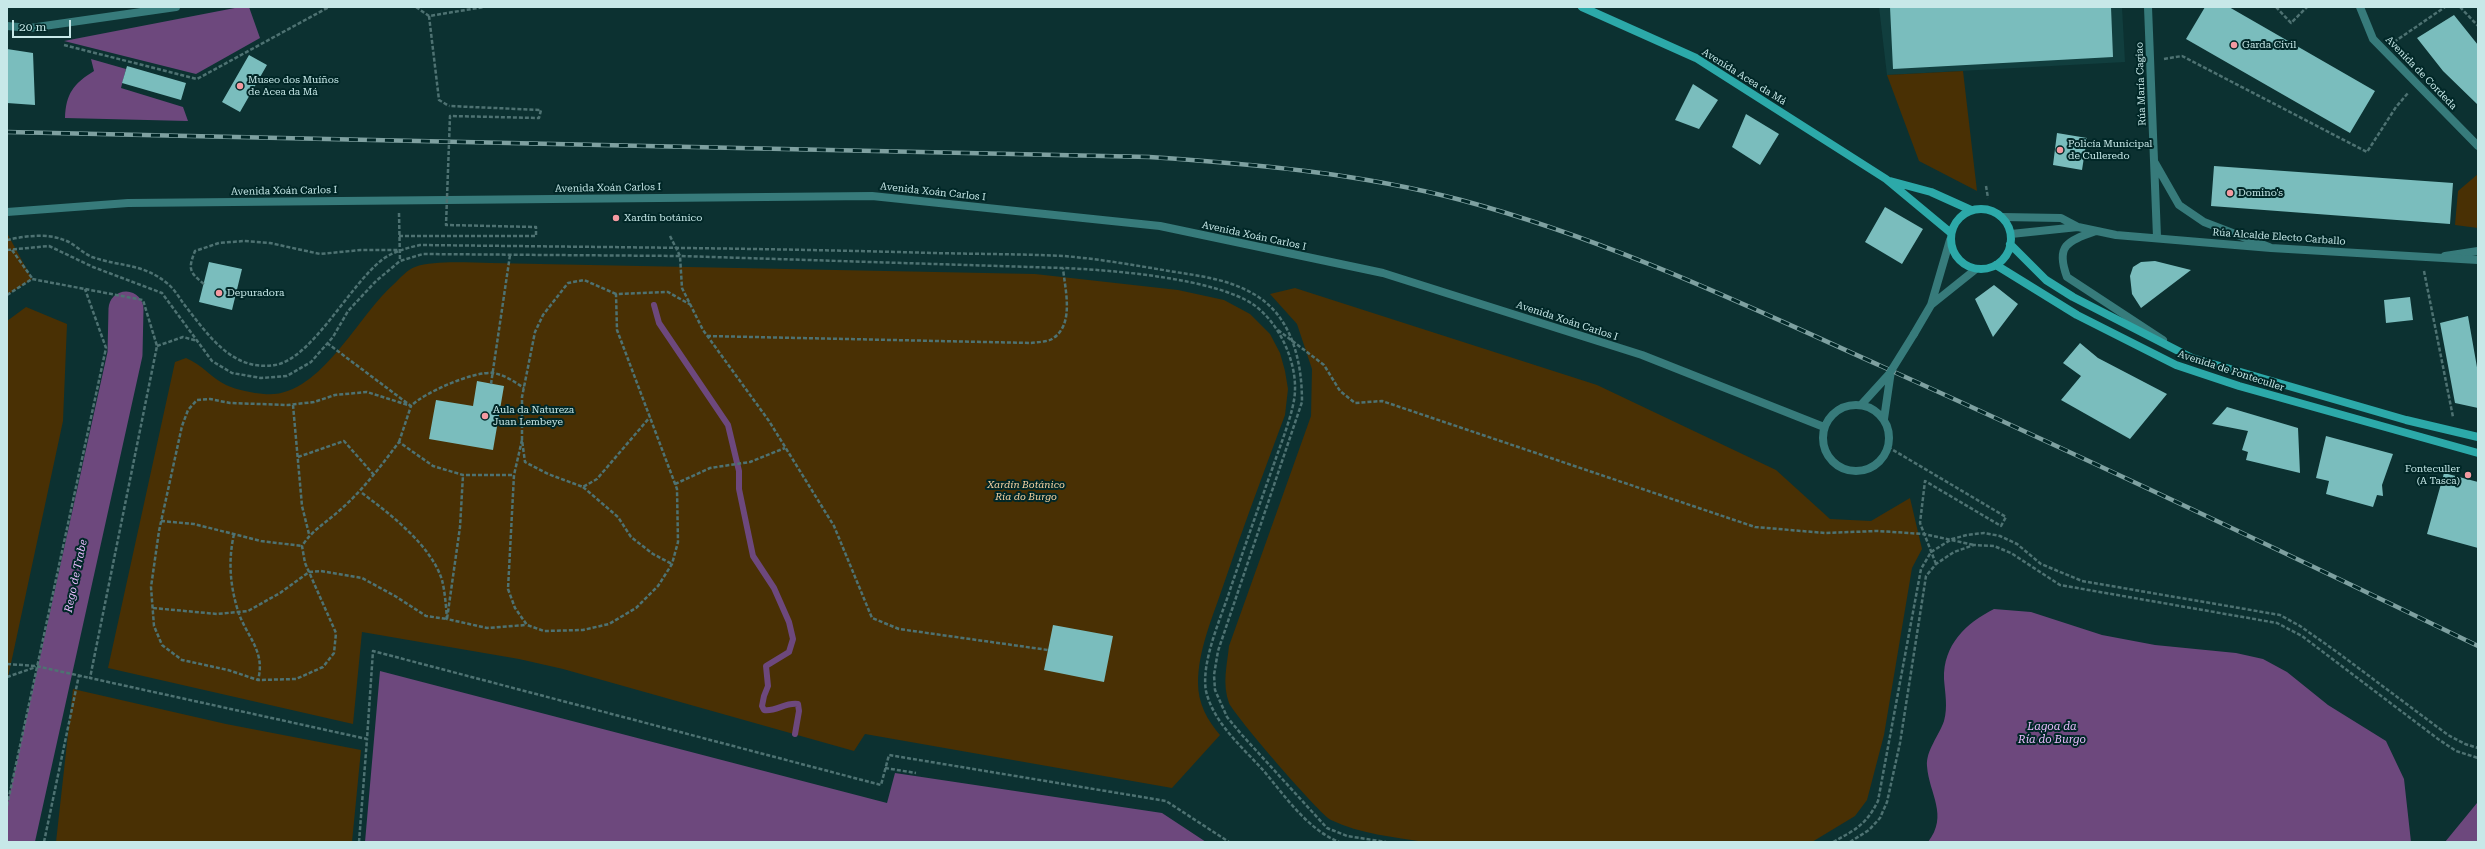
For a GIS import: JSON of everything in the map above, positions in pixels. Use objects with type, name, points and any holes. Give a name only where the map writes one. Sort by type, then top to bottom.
[{"type":"main road","name":"Avenida Acea da Má","points":[[1584,7],[1696,58],[1886,179],[1950,236]]},
{"type":"main road","name":"Avenida Acea da Má","points":[[1886,179],[1931,192],[1971,210]]},
{"type":"main road","points":[[1987,209],[2002,217],[2011,234],[2010,244],[2003,260],[1986,269],[1976,269],[1958,259],[1952,250],[1950,236],[1958,219],[1971,210],[1987,209]]},
{"type":"main road","name":"Avenida de Fonteculler","points":[[2010,244],[2046,280],[2073,297],[2192,358],[2478,437]]},
{"type":"main road","name":"Avenida de Fonteculler","points":[[1996,265],[2077,315],[2176,365],[2239,386],[2478,453]]},
{"type":"street","points":[[7,26],[30,28],[176,7]]},
{"type":"street","name":"Rúa María Cagiao","points":[[2148,7],[2158,237]]},
{"type":"street","name":"Avenida de Cordeda","points":[[2360,7],[2373,39],[2478,146]]},
{"type":"street","name":"Rúa María Cagiao","points":[[2154,161],[2179,205],[2204,222],[2271,248]]},
{"type":"street","name":"Avenida Xoán Carlos I","points":[[7,212],[128,203],[872,196],[1160,226],[1383,273],[1642,355],[1824,427]]},
{"type":"street","name":"Rúa Alcalde Electo Carballo","points":[[2002,217],[2061,218],[2078,227],[2096,231],[2271,248],[2478,260]]},
{"type":"street","name":"Rúa Alcalde Electo Carballo","points":[[2011,234],[2078,227]]},
{"type":"street","points":[[2096,231],[2071,240],[2064,248],[2062,263],[2067,277],[2192,358]]},
{"type":"street","points":[[1861,405],[1891,372],[1931,305],[1950,236]]},
{"type":"street","points":[[2436,258],[2478,251]]},
{"type":"street","points":[[1931,305],[1976,269]]},
{"type":"street","points":[[1884,419],[1891,372]]},
{"type":"street","points":[[1849,405],[1861,405],[1878,412],[1884,419],[1890,437],[1888,447],[1884,457],[1872,467],[1857,471],[1846,470],[1829,458],[1822,438],[1824,427],[1830,417],[1838,410],[1849,405]]},
{"type":"path","points":[[64,45],[197,79],[329,7]]},
{"type":"path","points":[[416,7],[429,16],[484,7]]},
{"type":"path","points":[[2276,7],[2291,23],[2307,7]]},
{"type":"path","points":[[2384,49],[2445,7]]},
{"type":"path","points":[[2460,7],[2478,26]]},
{"type":"path","points":[[399,236],[536,236],[536,227],[446,225],[450,116],[539,118],[541,110],[449,106],[439,100],[429,16]]},
{"type":"path","points":[[2150,61],[2182,56],[2367,152],[2396,107],[2416,84]]},
{"type":"path","points":[[1986,186],[1988,198]]},
{"type":"path","points":[[399,214],[400,261]]},
{"type":"path","points":[[7,240],[42,236],[64,240],[92,257],[149,270],[169,285],[211,339],[234,359],[254,366],[276,365],[293,358],[309,346],[364,275],[384,258],[399,250]]},
{"type":"path","points":[[670,236],[680,256],[682,288],[708,336],[770,421],[785,448],[834,526],[872,618],[899,629],[1048,650]]},
{"type":"path","points":[[204,284],[193,275],[190,264],[195,251],[219,244],[244,241],[270,243],[320,254],[361,250],[399,250],[420,245],[811,249],[1062,256],[1138,265],[1218,279],[1238,285],[1259,297],[1276,313],[1293,342],[1298,355],[1302,378],[1302,402],[1218,651],[1214,675],[1215,690],[1227,717],[1327,828],[1347,836],[1386,842]]},
{"type":"path","points":[[7,250],[49,246],[93,267],[162,293],[212,360],[232,373],[261,378],[286,376],[311,362],[327,343],[348,311],[376,281],[400,261],[423,254],[680,256],[1063,268],[1107,270],[1224,290],[1254,306],[1277,330],[1324,365],[1340,391],[1355,403],[1382,401],[1755,527],[1825,533],[1877,531],[1924,534],[1974,545],[1994,546],[2011,553],[2060,585],[2277,623],[2302,636],[2438,739],[2456,751],[2478,758]]},
{"type":"path","points":[[12,249],[32,278],[143,300],[157,346],[90,678]]},
{"type":"path","points":[[491,384],[510,255]]},
{"type":"path","points":[[2421,257],[2456,432]]},
{"type":"path","points":[[708,336],[1031,343],[1051,340],[1061,332],[1066,321],[1067,303],[1063,268]]},
{"type":"path","points":[[7,296],[32,278]]},
{"type":"path","points":[[672,564],[631,537],[618,517],[583,487],[548,474],[525,462],[522,440],[524,388],[538,326],[543,315],[568,283],[584,280],[616,294],[668,292],[691,305]]},
{"type":"path","points":[[7,806],[106,348],[85,289]]},
{"type":"path","points":[[153,608],[217,614],[248,611],[280,593],[309,572],[321,571],[362,578],[395,596],[426,616],[487,628],[527,625],[544,631],[583,630],[609,624],[636,608],[658,586],[672,564],[678,542],[678,516],[675,484],[617,330],[616,294]]},
{"type":"path","points":[[1277,330],[1291,359],[1295,391],[1284,434],[1218,625],[1207,665],[1206,690],[1211,706],[1238,743],[1310,824],[1326,837],[1339,842]]},
{"type":"path","points":[[157,346],[183,337],[198,341]]},
{"type":"path","points":[[327,343],[411,406]]},
{"type":"path","points":[[411,406],[367,392],[335,395],[314,402],[293,405],[264,406],[210,399],[197,400],[188,410],[182,426],[161,521],[151,587],[154,626],[162,645],[182,660],[228,670],[258,680],[296,679],[323,667],[334,653],[336,633],[305,563],[302,546],[309,534],[340,510],[374,475],[399,442],[411,406],[421,396],[442,386],[492,373],[509,378],[524,388]]},
{"type":"path","points":[[293,405],[302,506],[309,534]]},
{"type":"path","points":[[583,487],[597,479],[650,416]]},
{"type":"path","points":[[522,440],[514,476],[508,589],[515,608],[527,625]]},
{"type":"path","points":[[298,457],[344,441],[374,475]]},
{"type":"path","points":[[399,442],[433,466],[463,475],[514,476]]},
{"type":"path","points":[[1888,447],[2006,517],[2001,526],[1925,481],[1920,523],[1930,552],[1936,564]]},
{"type":"path","points":[[675,484],[710,468],[732,466],[766,456],[785,448]]},
{"type":"path","points":[[447,619],[460,527],[463,475]]},
{"type":"path","points":[[362,493],[401,523],[424,549],[442,579],[447,619]]},
{"type":"path","points":[[161,521],[194,524],[261,541],[302,546]]},
{"type":"path","points":[[1833,842],[1860,827],[1870,816],[1878,801],[1921,569],[1930,552],[1952,539],[1967,535],[1984,533],[2000,536],[2017,544],[2041,564],[2082,581],[2280,615],[2331,647],[2448,735],[2465,744],[2478,748]]},
{"type":"path","points":[[234,534],[229,556],[231,582],[238,612],[252,637],[261,668],[258,680]]},
{"type":"path","points":[[1850,842],[1869,830],[1880,818],[1887,802],[1900,743],[1926,576],[1936,564],[1954,552],[1974,545]]},
{"type":"path","points":[[359,842],[372,651],[881,785],[889,754],[1166,801],[1229,842]]},
{"type":"path","points":[[7,664],[37,666],[367,739]]},
{"type":"path","points":[[7,678],[37,666]]},
{"type":"path","points":[[44,842],[79,675]]},
{"type":"path","points":[[885,768],[916,773]]},
{"type":"shaded area","points":[[1879,7],[2122,7],[2125,62],[1887,75]]},
{"type":"green space","points":[[1963,71],[1977,191],[1919,161],[1887,75]]},
{"type":"green space","points":[[2478,174],[2478,228],[2455,225],[2458,191]]},
{"type":"green space","points":[[7,233],[32,279],[7,295]]},
{"type":"green space","name":"Xardín Botánico Ría do Burgo","points":[[452,262],[1035,274],[1178,290],[1224,300],[1250,314],[1270,334],[1280,353],[1285,371],[1288,389],[1285,415],[1213,614],[1200,660],[1198,690],[1204,711],[1220,735],[1172,788],[865,734],[854,751],[563,669],[519,659],[362,632],[353,724],[108,668],[175,362],[186,358],[197,364],[221,382],[240,390],[264,394],[284,392],[302,384],[320,370],[336,353],[380,298],[409,270],[432,263]]},
{"type":"green space","points":[[1295,288],[1597,385],[1776,470],[1830,519],[1871,521],[1910,498],[1922,549],[1912,568],[1884,735],[1867,800],[1855,816],[1812,842],[1425,842],[1354,829],[1331,820],[1324,814],[1295,784],[1234,711],[1229,703],[1226,688],[1229,646],[1311,416],[1312,369],[1297,324],[1270,294]]},
{"type":"green space","points":[[26,307],[67,324],[63,421],[7,682],[7,321]]},
{"type":"green space","points":[[73,689],[226,724],[361,750],[352,842],[56,842]]},
{"type":"water","points":[[240,7],[249,7],[260,38],[196,74],[64,41]]},
{"type":"water","points":[[91,59],[126,69],[121,88],[183,107],[188,121],[65,118],[67,102],[72,90],[81,80],[94,71]]},
{"type":"water","name":"Lagoa da Ría do Burgo","points":[[1994,609],[2031,612],[2102,635],[2155,645],[2236,653],[2263,659],[2287,672],[2328,705],[2386,741],[2404,779],[2411,842],[1928,842],[1937,823],[1937,813],[1928,776],[1927,760],[1942,727],[1945,716],[1946,700],[1944,679],[1947,656],[1958,636],[1966,628],[1974,621]]},
{"type":"water","points":[[380,671],[887,803],[895,773],[1162,813],[1206,842],[365,842]]},
{"type":"water","points":[[2477,803],[2478,842],[2445,842]]},
{"type":"building","points":[[1890,7],[2111,7],[2113,57],[1893,69]]},
{"type":"building","points":[[2205,7],[2229,7],[2375,91],[2350,133],[2186,39]]},
{"type":"building","points":[[2454,15],[2478,45],[2478,105],[2443,71],[2417,38]]},
{"type":"building","points":[[7,49],[33,53],[35,105],[7,103]]},
{"type":"building","points":[[249,55],[267,65],[240,112],[222,102]]},
{"type":"building","points":[[127,66],[186,83],[181,100],[122,83]]},
{"type":"building","points":[[1693,84],[1718,100],[1699,129],[1675,120]]},
{"type":"building","points":[[1746,114],[1779,134],[1760,165],[1732,147]]},
{"type":"building","points":[[2057,133],[2087,138],[2082,170],[2053,165]]},
{"type":"building","points":[[2214,166],[2453,183],[2450,224],[2211,206]]},
{"type":"building","points":[[1885,207],[1923,229],[1902,264],[1865,242]]},
{"type":"building","points":[[2155,261],[2191,270],[2141,308],[2132,294],[2130,276],[2133,267],[2141,262]]},
{"type":"building","name":"Depuradora","points":[[209,262],[242,269],[232,310],[199,302]]},
{"type":"building","points":[[1994,285],[2018,304],[1993,337],[1975,299]]},
{"type":"building","points":[[2410,297],[2413,320],[2386,323],[2384,300]]},
{"type":"building","points":[[2468,316],[2478,373],[2478,408],[2455,403],[2440,323]]},
{"type":"building","points":[[2080,343],[2098,358],[2167,394],[2130,439],[2061,400],[2081,376],[2063,363]]},
{"type":"building","points":[[477,381],[504,386],[493,450],[429,439],[436,400],[473,406]]},
{"type":"building","points":[[2227,407],[2298,428],[2300,473],[2246,460],[2248,452],[2242,450],[2248,431],[2212,424]]},
{"type":"building","points":[[2326,436],[2393,454],[2382,485],[2383,496],[2377,495],[2373,507],[2326,494],[2329,481],[2316,478]]},
{"type":"building","points":[[2444,473],[2478,482],[2478,548],[2427,534]]},
{"type":"building","points":[[1053,625],[1113,636],[1104,682],[1044,670]]},
{"type":"waterway","points":[[654,305],[659,323],[728,425],[739,471],[739,489],[753,556],[774,588],[789,622],[793,639],[789,652],[766,666],[768,686],[762,706],[764,710],[773,710],[789,704],[798,704],[799,711],[795,734]]},
{"type":"waterway","name":"Rego de Trabe","points":[[17,842],[125,354],[126,309]]},
{"type":"railway","points":[[7,132],[1149,157],[1306,171],[1384,183],[1461,200],[1515,216],[1622,253],[1674,274],[1778,319],[2106,469],[2478,646]]},
{"type":"place","name":"Garda Civil","points":[[2234,45]]},
{"type":"place","name":"Museo dos Muíños de Acea da Má","points":[[240,86]]},
{"type":"place","name":"Policía Municipal de Culleredo","points":[[2060,150]]},
{"type":"place","name":"Domino's","points":[[2230,193]]},
{"type":"place","name":"Xardín botánico","points":[[616,218]]},
{"type":"place","name":"Depuradora","points":[[219,293]]},
{"type":"place","name":"Aula da Natureza Juan Lembeye","points":[[485,416]]},
{"type":"place","name":"Fonteculler (A Tasca)","points":[[2468,475]]}]
